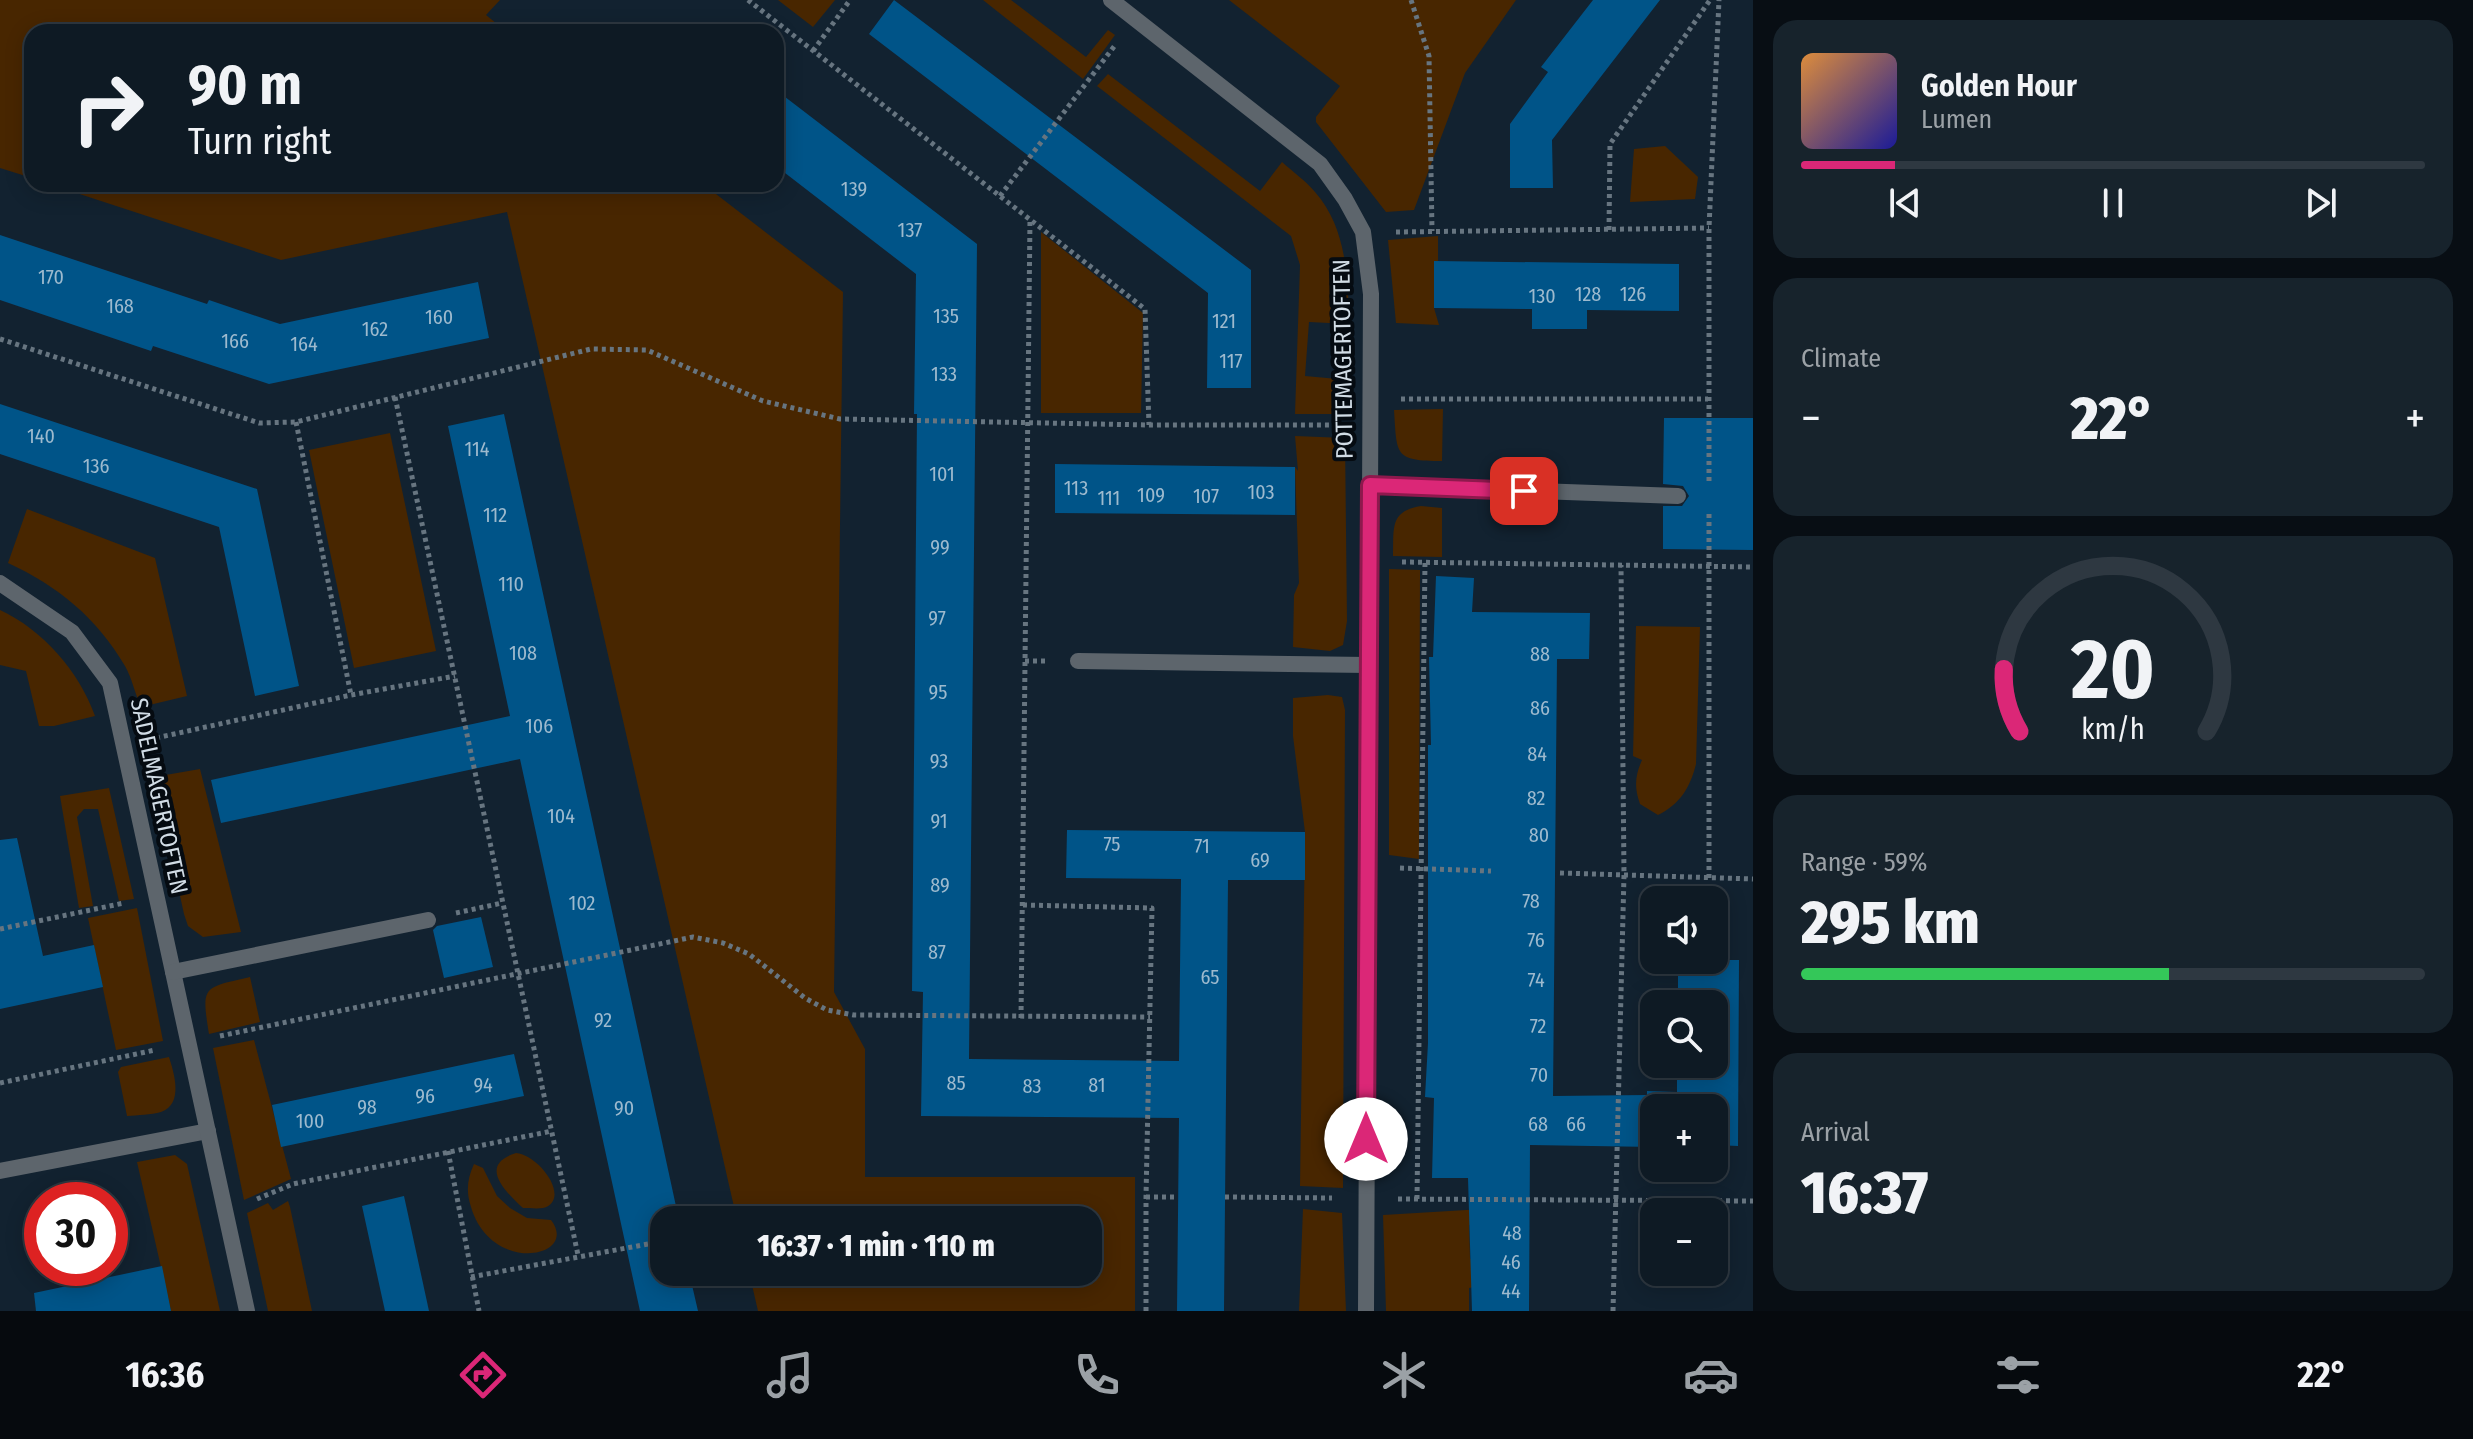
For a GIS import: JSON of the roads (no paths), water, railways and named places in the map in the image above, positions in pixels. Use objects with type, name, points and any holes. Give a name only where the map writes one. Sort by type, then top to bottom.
[{"type":"street","name":"POTTEMAGERTOFTEN","points":[[1111,0],[1320,164],[1345,199],[1363,232],[1371,294],[1366,1311]]},
{"type":"street","points":[[1370,485],[1678,496]]},
{"type":"street","name":"SADELMAGERTOFTEN","points":[[0,583],[72,632],[110,683],[247,1311]]},
{"type":"street","points":[[1078,661],[1368,665]]},
{"type":"street","points":[[173,972],[428,920]]},
{"type":"street","points":[[0,1171],[208,1131]]}]
